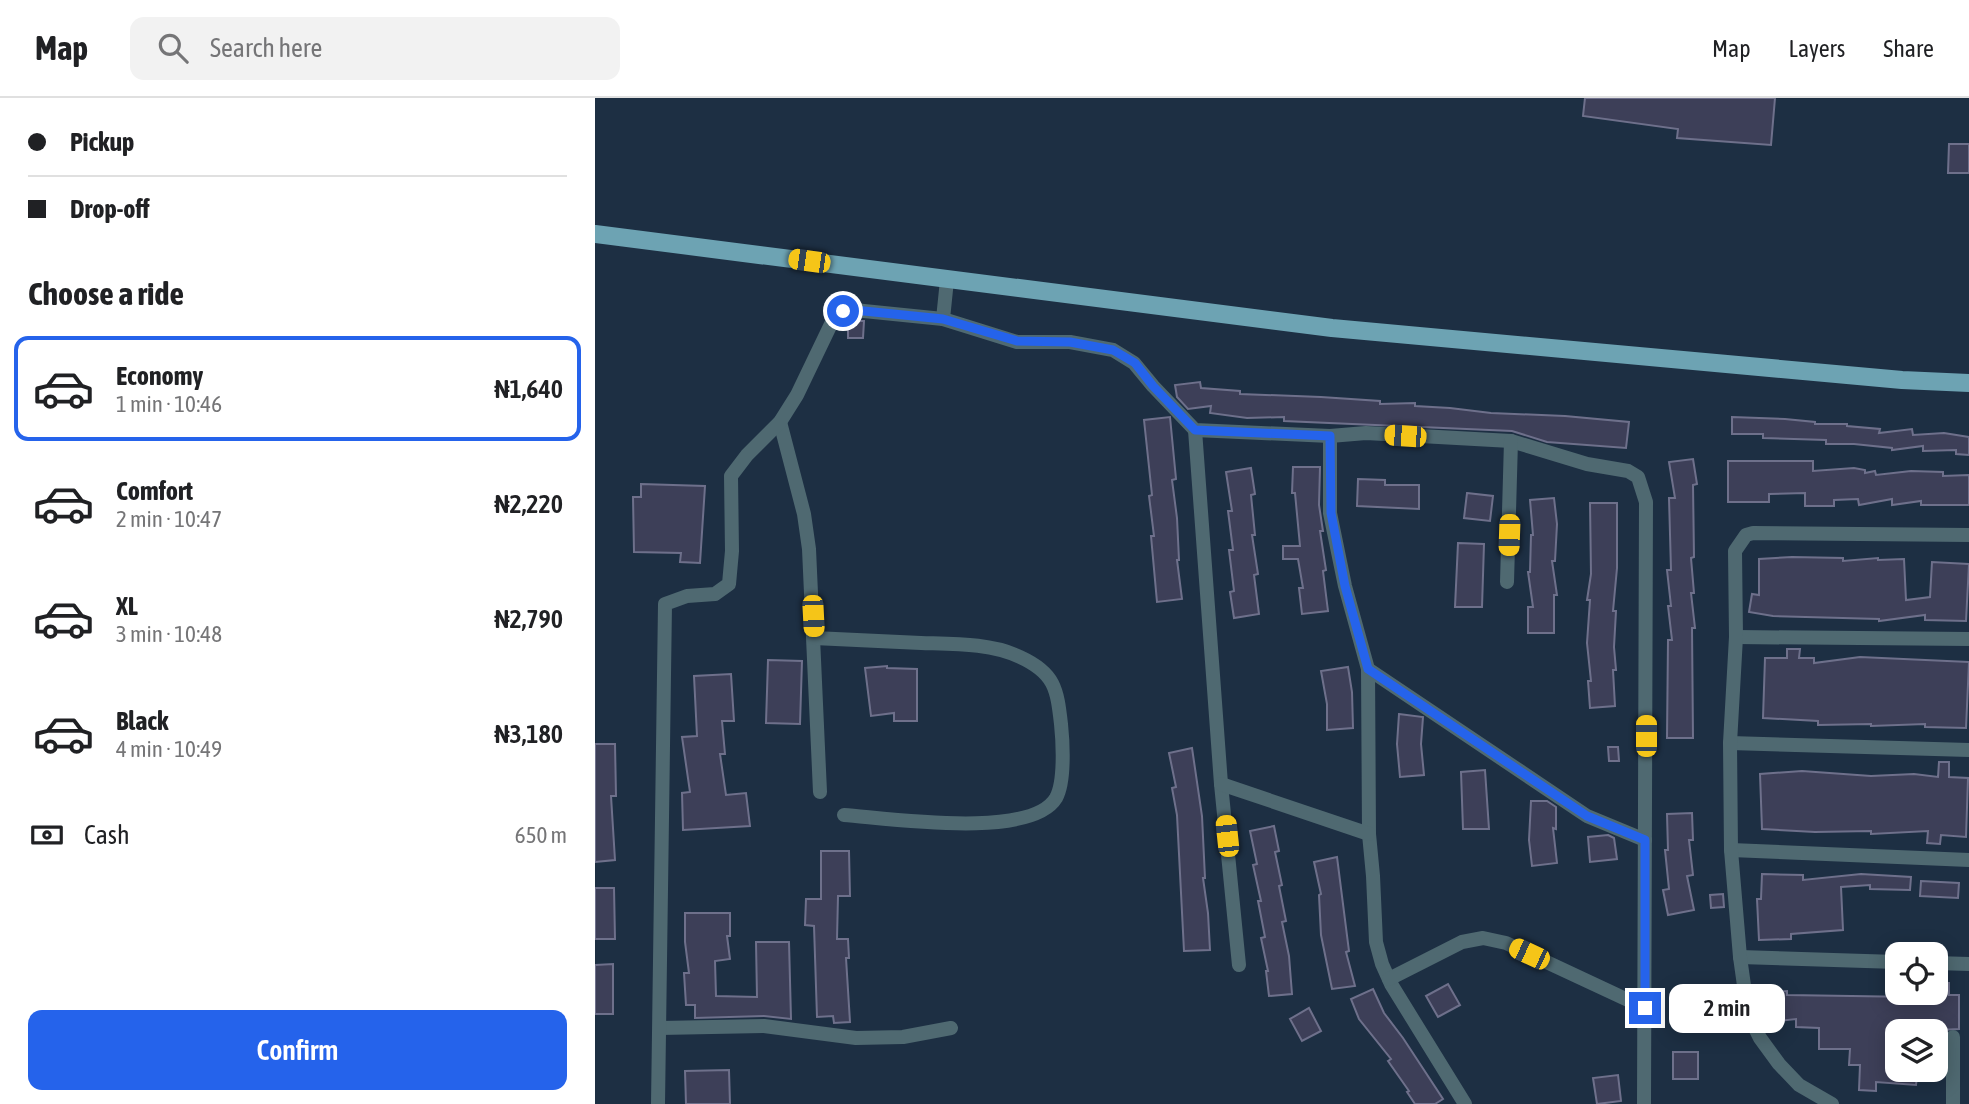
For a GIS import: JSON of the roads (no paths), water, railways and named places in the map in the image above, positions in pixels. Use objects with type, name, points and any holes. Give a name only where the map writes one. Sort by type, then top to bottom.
[{"type":"main road","points":[[595,234],[1332,328],[1875,378],[1969,383]]},
{"type":"street","points":[[943,319],[947,280]]},
{"type":"street","points":[[658,1104],[665,604],[687,596],[715,594],[729,584],[732,551],[731,476],[747,455],[780,422],[797,395],[833,320],[843,311],[943,319],[1017,341],[1070,342],[1113,350],[1135,363],[1195,430],[1221,784],[1240,965]]},
{"type":"street","points":[[780,422],[804,514],[810,549],[820,792]]},
{"type":"street","points":[[1195,430],[1330,436],[1366,433],[1511,441],[1587,464],[1628,471],[1638,477],[1646,502],[1644,1104]]},
{"type":"street","points":[[1330,436],[1331,513],[1345,586],[1368,669],[1369,834],[1375,942],[1389,979],[1465,1104]]},
{"type":"street","points":[[1507,582],[1511,441]]},
{"type":"street","points":[[1832,1104],[1799,1085],[1779,1064],[1760,1038],[1748,1014],[1731,850],[1730,743],[1736,637],[1735,551],[1746,535],[1969,535]]},
{"type":"street","points":[[1736,637],[1969,639]]},
{"type":"street","points":[[814,638],[991,648],[1019,656],[1047,673],[1058,691],[1062,733],[1061,783],[1055,799],[1041,811],[986,824],[844,815]]},
{"type":"street","points":[[1368,669],[1587,816],[1645,840]]},
{"type":"street","points":[[1730,743],[1969,750]]},
{"type":"street","points":[[1221,784],[1369,834]]},
{"type":"street","points":[[1731,850],[1969,859]]},
{"type":"street","points":[[1389,979],[1462,942],[1483,938],[1506,943],[1645,1008]]},
{"type":"street","points":[[1740,957],[1885,962]]},
{"type":"street","points":[[1948,963],[1969,964]]},
{"type":"street","points":[[660,1028],[764,1026],[856,1038],[903,1037],[951,1028]]},
{"type":"street","points":[[1953,1037],[1953,1104]]}]
